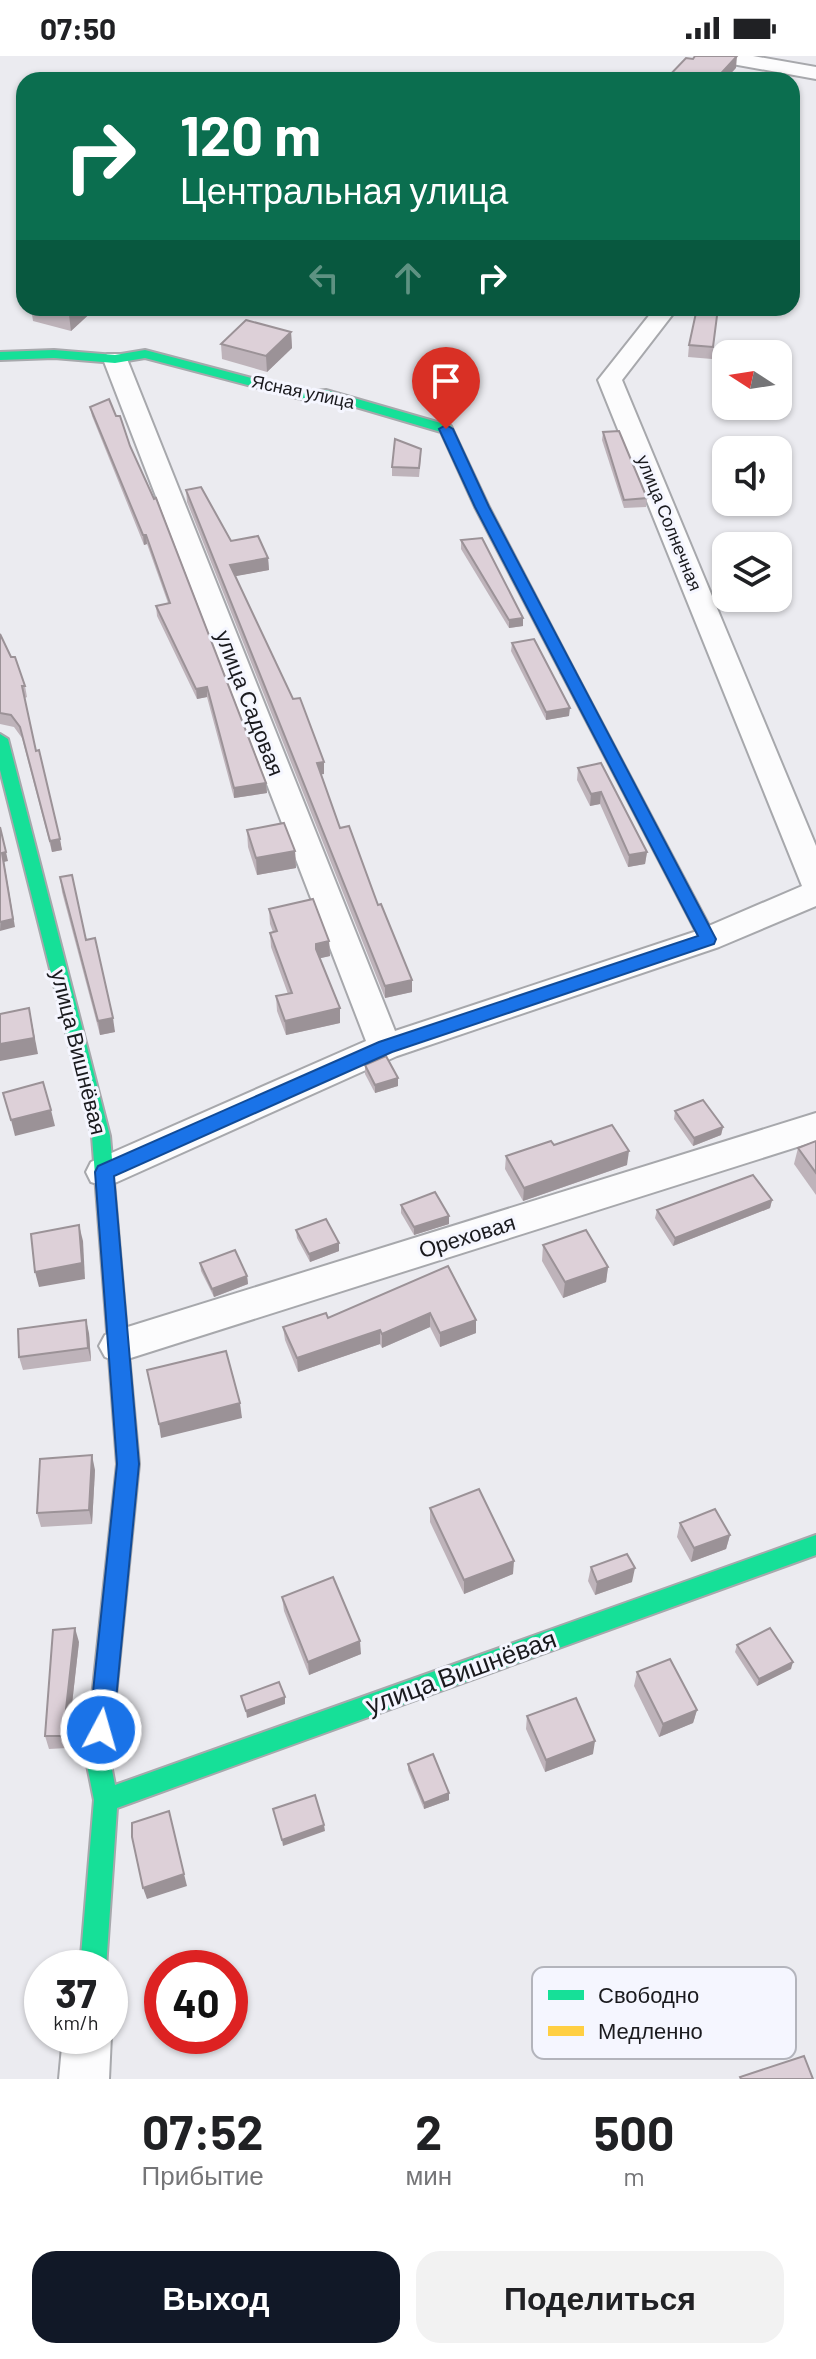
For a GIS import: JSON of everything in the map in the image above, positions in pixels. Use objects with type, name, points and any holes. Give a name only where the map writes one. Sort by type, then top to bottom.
[{"type":"street","points":[[721,56],[816,73]]},
{"type":"street","name":"улица Солнечная","points":[[660,316],[610,380],[816,883]]},
{"type":"street","name":"Ясная улица","points":[[0,356],[54,354],[115,359],[145,354],[305,396],[322,393],[446,429],[482,507],[708,939]]},
{"type":"street","name":"улица Садовая","points":[[115,359],[385,1047]]},
{"type":"street","name":"улица Вишнёвая","points":[[0,739],[101,1136],[128,1464],[98,1760],[106,1800],[94,1950]]},
{"type":"street","points":[[104,1172],[385,1047],[708,939],[816,893]]},
{"type":"street","name":"Ореховая","points":[[118,1346],[816,1127]]},
{"type":"street","name":"улица Вишнёвая","points":[[106,1800],[816,1545]]},
{"type":"street","points":[[84,2079],[86,2054]]},
{"type":"building","points":[[695,56],[737,56],[722,72],[673,72],[686,58],[693,59]]},
{"type":"building","points":[[695,316],[717,316],[712,347],[689,345]]},
{"type":"building","points":[[246,320],[291,332],[266,356],[221,344]]},
{"type":"building","points":[[109,399],[116,416],[120,416],[130,446],[156,498],[266,783],[234,788],[207,687],[196,689],[156,606],[170,603],[146,535],[143,535],[90,407]]},
{"type":"building","points":[[619,431],[647,498],[624,500],[603,432]]},
{"type":"building","points":[[395,439],[421,449],[419,468],[392,467]]},
{"type":"building","points":[[201,487],[231,541],[258,536],[268,558],[230,565],[293,699],[300,698],[324,762],[317,763],[340,828],[349,826],[378,905],[381,904],[412,980],[385,986],[186,490]]},
{"type":"building","points":[[482,538],[523,618],[509,620],[461,540]]},
{"type":"building","points":[[0,634],[11,657],[15,657],[25,686],[22,686],[36,751],[39,750],[60,839],[50,841],[20,727],[11,715],[0,713]]},
{"type":"building","points":[[534,639],[570,708],[546,712],[512,643]]},
{"type":"building","points":[[601,763],[647,852],[629,855],[601,792],[591,794],[578,768]]},
{"type":"building","points":[[284,823],[295,851],[256,858],[247,830]]},
{"type":"building","points":[[0,827],[6,852],[2,853],[13,919],[0,922]]},
{"type":"building","points":[[72,875],[86,940],[95,938],[113,1018],[98,1021],[60,877]]},
{"type":"building","points":[[313,899],[329,941],[316,944],[316,949],[340,1008],[285,1021],[276,996],[292,993],[270,933],[277,931],[269,909]]},
{"type":"building","points":[[29,1008],[34,1038],[0,1044],[0,1014]]},
{"type":"building","points":[[386,1056],[398,1078],[375,1085],[365,1065]]},
{"type":"building","points":[[43,1082],[51,1110],[11,1120],[3,1093]]},
{"type":"building","points":[[703,1100],[723,1127],[694,1138],[675,1111]]},
{"type":"building","points":[[612,1125],[629,1151],[524,1188],[506,1156],[551,1141],[554,1145]]},
{"type":"building","points":[[816,1141],[816,1173],[798,1148]]},
{"type":"building","points":[[753,1175],[772,1200],[675,1238],[657,1210]]},
{"type":"building","points":[[435,1192],[449,1216],[414,1227],[401,1205]]},
{"type":"building","points":[[326,1219],[339,1243],[309,1254],[296,1230]]},
{"type":"building","points":[[79,1225],[82,1263],[35,1272],[31,1234]]},
{"type":"building","points":[[586,1230],[608,1267],[565,1282],[543,1245]]},
{"type":"building","points":[[235,1250],[247,1276],[212,1289],[200,1263]]},
{"type":"building","points":[[448,1266],[476,1320],[440,1333],[430,1313],[382,1334],[380,1330],[297,1358],[283,1327],[326,1313],[328,1318]]},
{"type":"building","points":[[86,1320],[88,1348],[19,1357],[18,1329]]},
{"type":"building","points":[[226,1351],[240,1403],[159,1424],[147,1370]]},
{"type":"building","points":[[92,1455],[89,1510],[37,1513],[40,1459]]},
{"type":"building","points":[[479,1489],[514,1561],[464,1580],[430,1508]]},
{"type":"building","points":[[715,1509],[730,1535],[694,1548],[680,1523]]},
{"type":"building","points":[[627,1554],[635,1568],[597,1582],[591,1567]]},
{"type":"building","points":[[333,1577],[360,1641],[308,1662],[282,1597]]},
{"type":"building","points":[[75,1628],[63,1736],[45,1736],[53,1630]]},
{"type":"building","points":[[770,1628],[793,1662],[759,1679],[737,1645]]},
{"type":"building","points":[[670,1659],[697,1710],[663,1724],[637,1672]]},
{"type":"building","points":[[279,1682],[285,1697],[246,1711],[241,1696]]},
{"type":"building","points":[[576,1698],[595,1741],[546,1760],[527,1716]]},
{"type":"building","points":[[433,1754],[449,1793],[424,1803],[408,1764]]},
{"type":"building","points":[[315,1795],[324,1825],[282,1840],[273,1809]]},
{"type":"building","points":[[169,1811],[184,1874],[143,1888],[132,1823]]},
{"type":"building","points":[[804,2056],[813,2079],[740,2077],[796,2059]]},
{"type":"traffic: fast","points":[[0,356],[54,354],[115,359],[145,354],[305,396],[322,393],[446,429],[482,507],[568,672]]},
{"type":"traffic: fast","points":[[0,739],[101,1136],[118,1344]]},
{"type":"traffic: fast","points":[[106,1800],[816,1545]]},
{"type":"traffic: fast","points":[[94,1950],[106,1800],[98,1760],[102,1716]]},
{"type":"traffic: slow","points":[[568,672],[708,939]]},
{"type":"traffic: slow","points":[[102,1716],[128,1464],[118,1344]]},
{"type":"route","points":[[101,1730],[128,1464],[104,1172],[385,1047],[708,939],[482,507],[446,429]]}]
